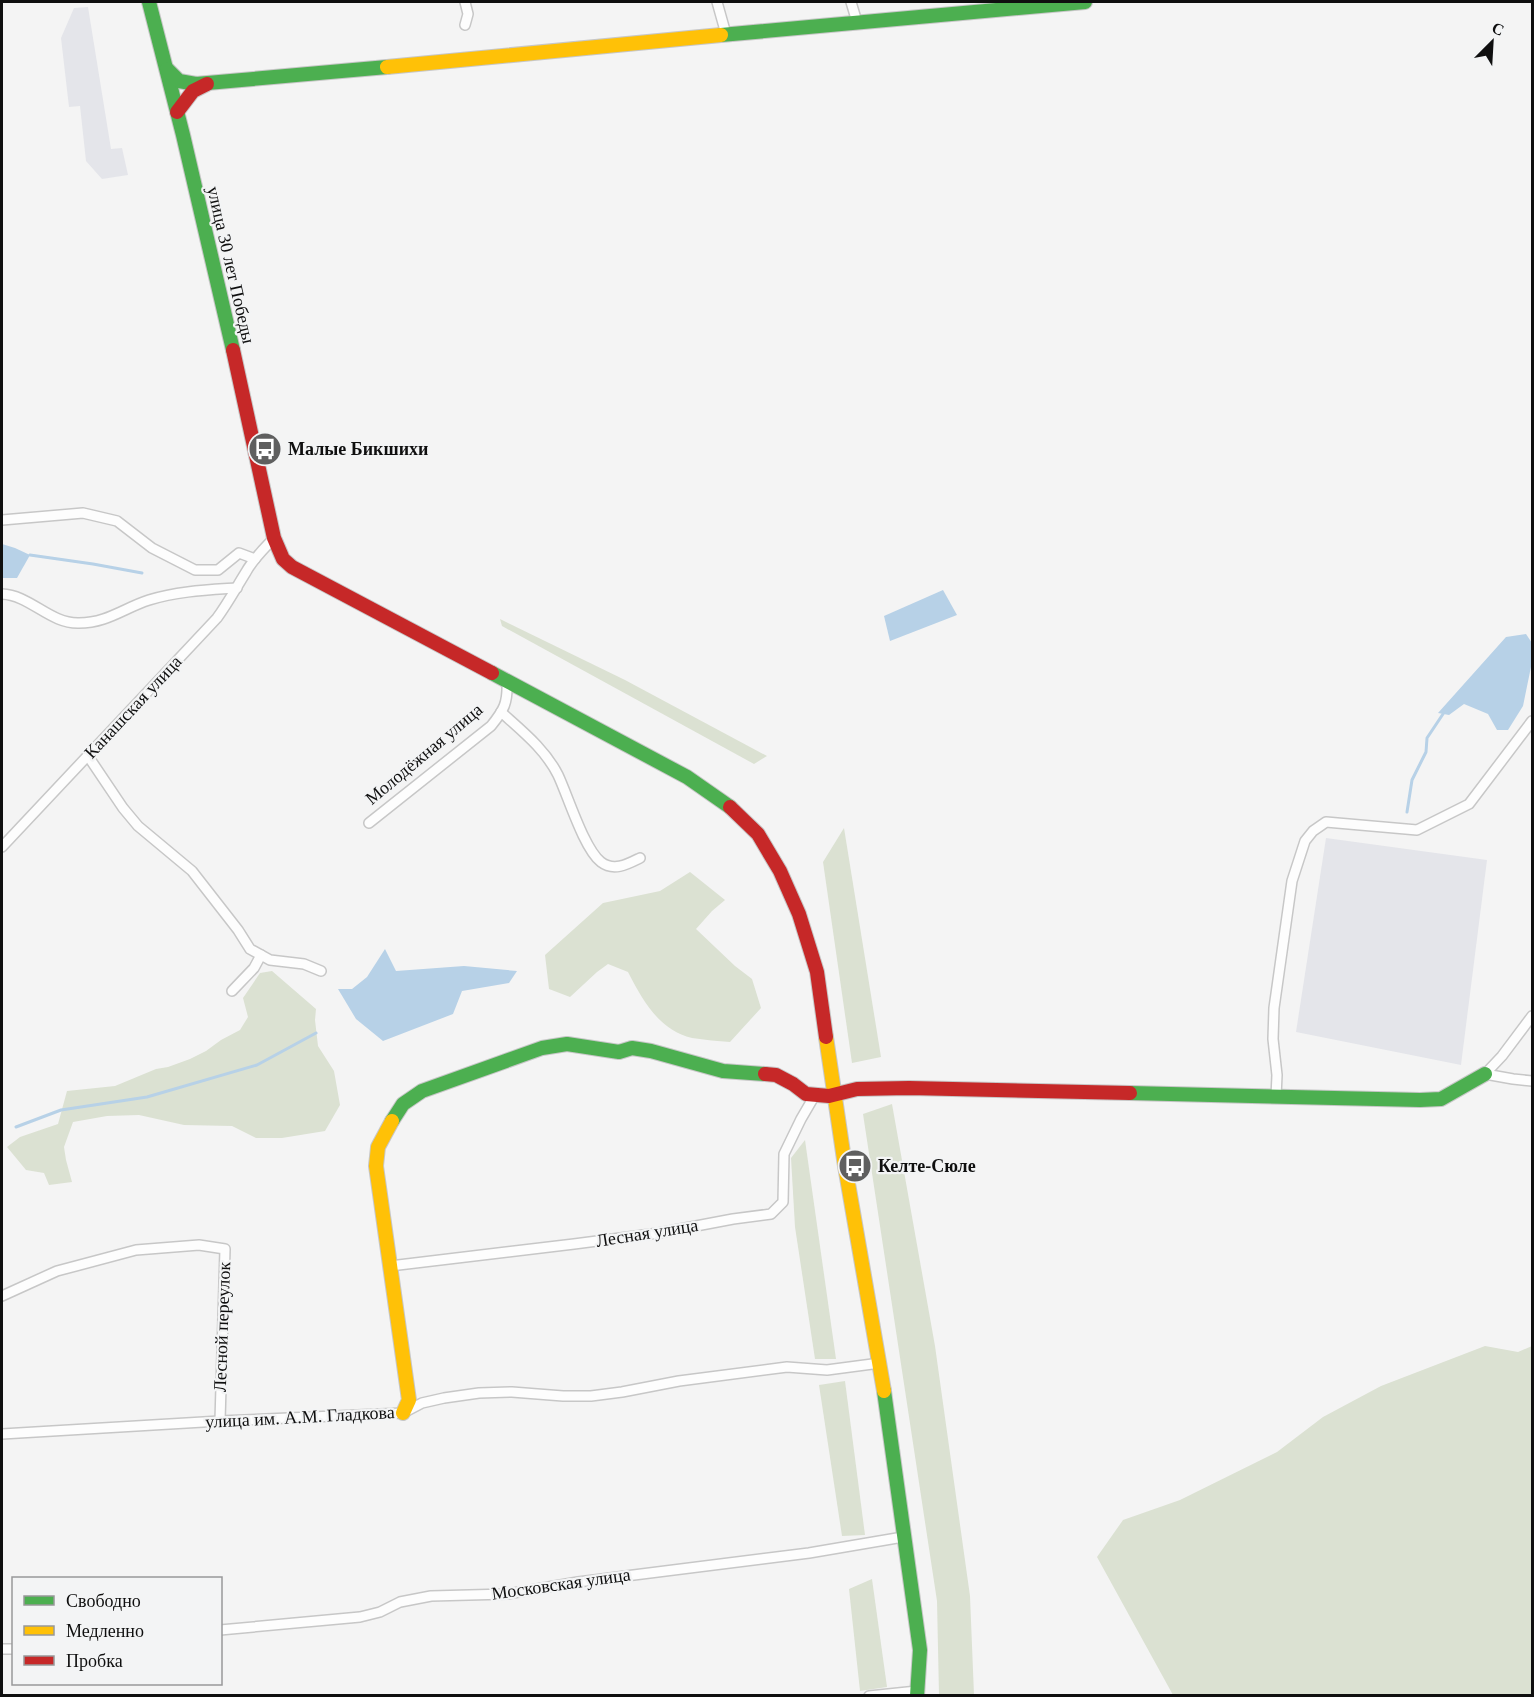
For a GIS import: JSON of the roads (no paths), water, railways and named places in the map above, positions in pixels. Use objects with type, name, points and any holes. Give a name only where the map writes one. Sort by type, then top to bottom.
[{"type":"street","name":"улица 30 лет Победы","points":[[149,2],[167,69],[274,538],[283,559],[292,567],[687,777],[728,805],[758,834],[780,870],[799,914],[817,972],[845,1166],[880,1363],[909,1569],[920,1650],[917,1693]]},
{"type":"street","points":[[465,2],[468,15],[465,25]]},
{"type":"street","points":[[717,2],[726,34]]},
{"type":"street","points":[[851,2],[857,22]]},
{"type":"street","points":[[167,69],[186,84],[857,22],[979,6],[1075,2]]},
{"type":"street","points":[[177,112],[193,91],[208,82]]},
{"type":"street","points":[[2,520],[84,513],[117,521],[152,548],[195,570],[218,570],[238,553],[255,559]]},
{"type":"street","name":"Канашская улица","points":[[2,847],[217,618],[229,603],[255,559],[274,538]]},
{"type":"street","points":[[2,594],[22,598],[65,621],[77,624],[100,622],[148,600],[194,590],[237,588]]},
{"type":"street","name":"Молодёжная улица","points":[[369,823],[491,726],[501,712],[507,696],[507,681]]},
{"type":"street","name":"Молодёжная улица","points":[[501,712],[537,745],[550,762],[558,775],[585,838],[600,862],[610,866],[624,866],[640,858]]},
{"type":"street","points":[[1276,1097],[1274,1008],[1292,881],[1305,841],[1313,831],[1326,822],[1417,830],[1469,804],[1533,721]]},
{"type":"street","points":[[88,756],[138,826],[192,871],[250,949],[270,960],[304,964],[321,971]]},
{"type":"street","points":[[232,991],[254,968],[261,955]]},
{"type":"street","points":[[403,1413],[409,1401],[376,1166],[378,1147],[403,1104],[422,1091],[542,1048],[567,1044],[619,1052],[632,1048],[651,1051],[723,1071],[776,1075],[807,1094],[829,1096],[857,1089],[909,1088],[1420,1100],[1441,1099],[1485,1074],[1533,1016]]},
{"type":"street","points":[[1485,1074],[1533,1081]]},
{"type":"street","name":"Лесная улица","points":[[390,1266],[659,1233],[771,1214],[783,1202],[784,1154],[815,1095]]},
{"type":"street","name":"Лесной переулок","points":[[2,1296],[57,1271],[136,1250],[199,1245],[225,1249],[220,1421]]},
{"type":"street","name":"улица им. А.М. Гладкова","points":[[2,1434],[403,1413],[422,1403],[479,1394],[512,1392],[591,1396],[679,1381],[787,1367],[827,1370],[880,1363]]},
{"type":"street","name":"Московская улица","points":[[222,1630],[360,1617],[380,1612],[400,1602],[431,1596],[507,1594],[589,1580],[809,1553],[903,1537]]},
{"type":"street","points":[[869,1695],[917,1693]]},
{"type":"water","points":[[2,544],[30,555],[17,578],[2,578]]},
{"type":"water","points":[[943,590],[957,615],[890,641],[884,616]]},
{"type":"water","points":[[1526,634],[1532,643],[1532,662],[1523,706],[1508,730],[1497,730],[1488,714],[1464,704],[1449,715],[1438,713],[1506,637]]},
{"type":"water","points":[[385,949],[396,971],[464,966],[517,971],[509,983],[462,991],[453,1014],[383,1041],[356,1019],[338,989],[352,989],[367,977]]},
{"type":"waterway","points":[[30,555],[142,573]]},
{"type":"waterway","points":[[1407,812],[1412,780],[1426,752],[1427,738],[1443,714]]},
{"type":"waterway","points":[[16,1127],[61,1110],[147,1097],[257,1065],[316,1033]]},
{"type":"place","name":"Малые Бикшихи","points":[[265,449]]},
{"type":"place","name":"Келте-Сюле","points":[[855,1166]]}]
